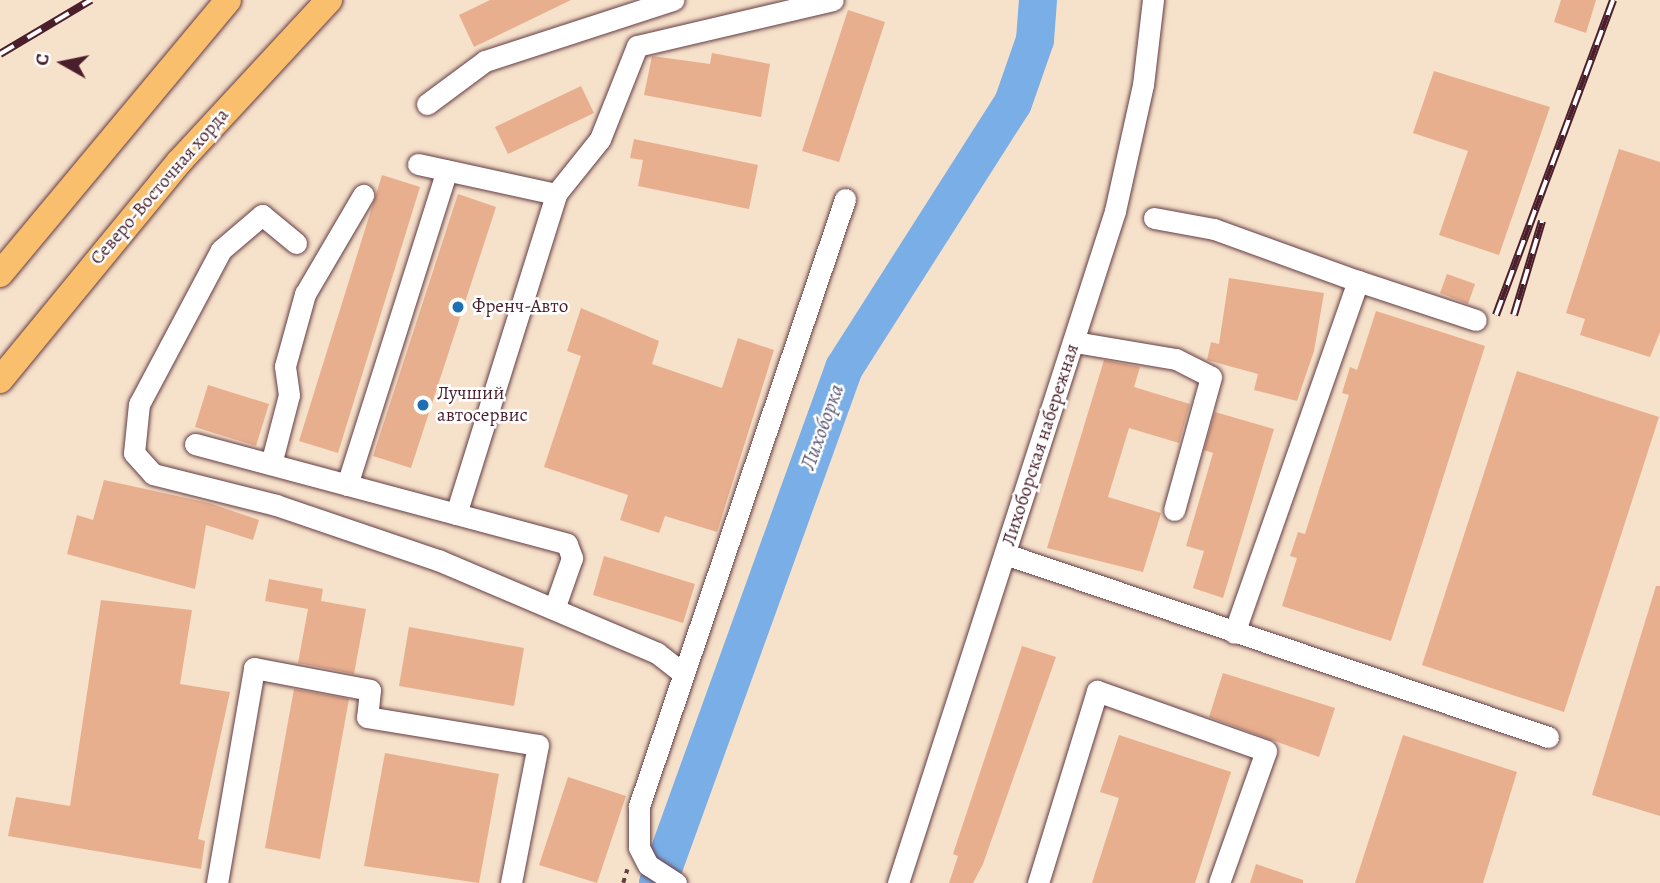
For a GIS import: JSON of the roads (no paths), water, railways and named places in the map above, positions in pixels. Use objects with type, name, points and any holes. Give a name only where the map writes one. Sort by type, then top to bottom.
[{"type":"main road","points":[[0,274],[228,0]]},
{"type":"main road","name":"Северо-Восточная хорда","points":[[0,380],[179,162],[329,0]]},
{"type":"street","points":[[427,104],[485,61],[673,0]]},
{"type":"street","points":[[456,514],[556,194],[600,139],[637,46],[833,0]]},
{"type":"street","name":"Лихоборская набережная","points":[[898,883],[1075,342],[1140,97],[1153,0]]},
{"type":"street","points":[[418,164],[556,194]]},
{"type":"street","points":[[347,485],[447,170]]},
{"type":"street","points":[[271,464],[289,395],[285,366],[305,294],[363,195]]},
{"type":"street","points":[[676,883],[648,865],[639,846],[639,806],[845,199]]},
{"type":"street","points":[[296,243],[262,215],[221,250],[139,404],[134,453],[153,474],[289,509],[438,560],[657,653],[684,674]]},
{"type":"street","points":[[1154,218],[1214,229],[1476,320]]},
{"type":"street","points":[[1234,633],[1358,281]]},
{"type":"street","points":[[1075,342],[1176,359],[1211,377],[1174,510]]},
{"type":"street","points":[[195,444],[567,544],[572,558],[554,609]]},
{"type":"street","points":[[1005,554],[1548,737]]},
{"type":"street","points":[[217,883],[254,668],[370,691],[367,717],[538,745],[511,883]]},
{"type":"street","points":[[1038,883],[1097,691],[1266,751],[1219,883]]},
{"type":"waterway","name":"Лихоборка","points":[[658,883],[844,368],[1013,103],[1035,40],[1038,0]]},
{"type":"railway","points":[[0,54],[91,0]]},
{"type":"railway","points":[[1496,315],[1613,0]]},
{"type":"railway","points":[[1514,315],[1542,221]]},
{"type":"place","name":"Френч-Авто","points":[[458,307]]},
{"type":"place","name":"Лучший автосервис","points":[[423,405]]}]
